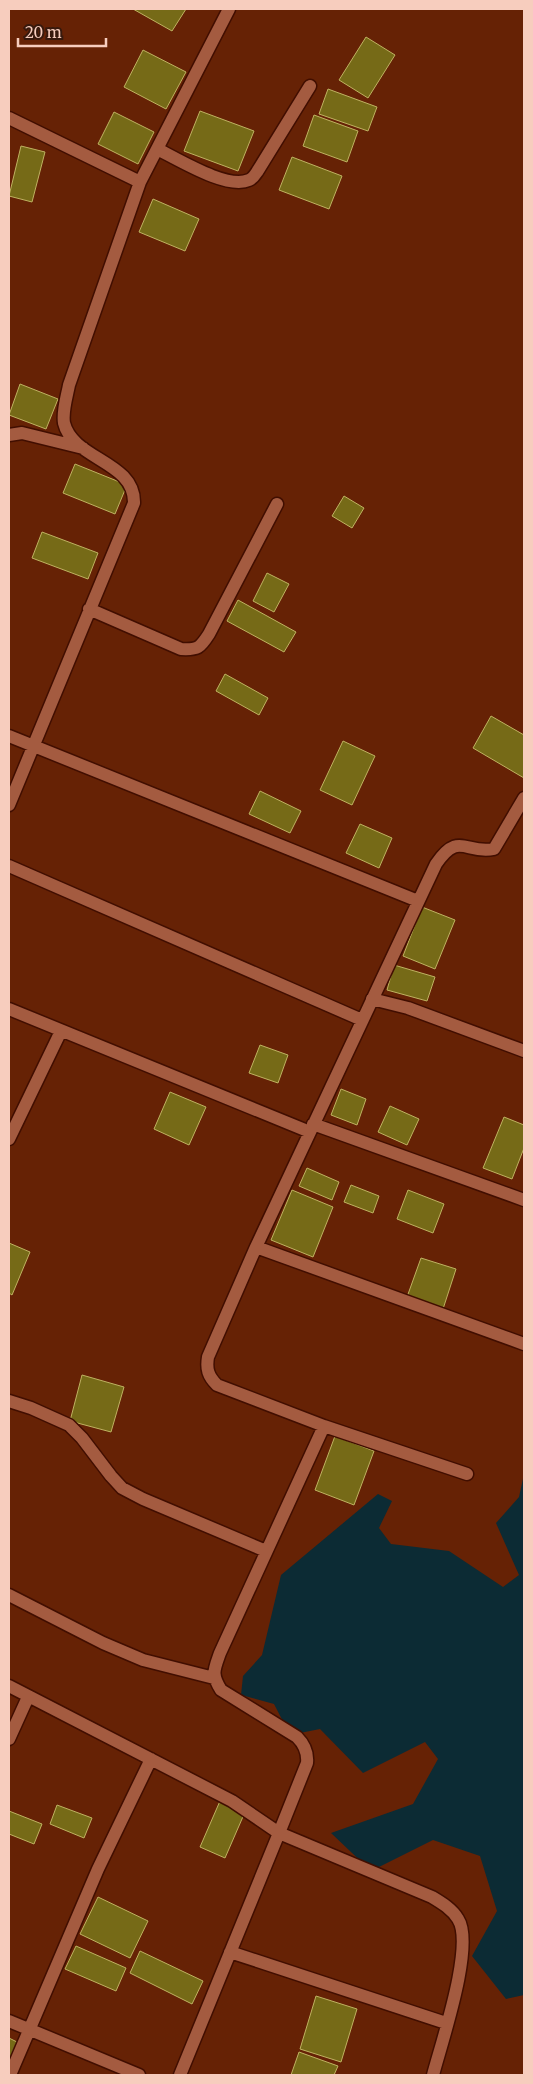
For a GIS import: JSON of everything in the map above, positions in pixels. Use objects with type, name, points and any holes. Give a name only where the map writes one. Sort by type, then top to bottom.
[{"type":"street","points":[[9,805],[134,504],[134,493],[126,478],[71,436],[64,423],[64,411],[69,385],[140,182],[229,9]]},
{"type":"street","points":[[157,149],[222,180],[237,182],[249,180],[258,172],[310,86]]},
{"type":"street","points":[[9,118],[140,182]]},
{"type":"street","points":[[9,435],[22,433],[85,448]]},
{"type":"street","points":[[89,609],[181,649],[194,650],[203,644],[209,634],[277,504]]},
{"type":"street","points":[[9,736],[418,901]]},
{"type":"street","points":[[467,1474],[324,1426],[217,1385],[209,1377],[206,1367],[208,1356],[256,1247],[418,901],[444,852],[452,846],[465,844],[484,851],[494,848],[524,798]]},
{"type":"street","points":[[9,866],[362,1020]]},
{"type":"street","points":[[372,998],[408,1008],[524,1051]]},
{"type":"street","points":[[9,1009],[312,1128],[524,1200]]},
{"type":"street","points":[[9,1140],[61,1031]]},
{"type":"street","points":[[256,1247],[524,1344]]},
{"type":"street","points":[[9,1401],[31,1408],[69,1425],[82,1438],[122,1488],[143,1499],[266,1551]]},
{"type":"street","points":[[180,2075],[307,1764],[308,1756],[303,1743],[297,1737],[221,1690],[214,1678],[214,1668],[324,1426]]},
{"type":"street","points":[[9,1595],[103,1643],[143,1660],[214,1678]]},
{"type":"street","points":[[9,1686],[232,1801],[278,1833],[432,1897],[447,1906],[459,1920],[463,1949],[433,2075]]},
{"type":"street","points":[[9,1739],[28,1697]]},
{"type":"street","points":[[10,2075],[98,1869],[151,1760]]},
{"type":"street","points":[[230,1952],[446,2024]]},
{"type":"street","points":[[9,2020],[139,2075]]},
{"type":"water","points":[[524,1474],[524,1995],[506,1999],[472,1956],[497,1911],[480,1856],[433,1840],[371,1871],[331,1833],[413,1804],[438,1759],[425,1742],[363,1773],[320,1729],[290,1735],[274,1704],[241,1695],[243,1676],[262,1655],[281,1575],[378,1494],[392,1501],[379,1528],[391,1544],[449,1551],[503,1587],[519,1575],[496,1523],[519,1497]]},
{"type":"building","points":[[133,9],[186,9],[172,31]]},
{"type":"building","points":[[366,37],[395,55],[368,98],[339,80]]},
{"type":"building","points":[[143,50],[186,72],[166,109],[124,87]]},
{"type":"building","points":[[328,89],[377,107],[368,131],[319,114]]},
{"type":"building","points":[[200,111],[254,131],[238,171],[184,151]]},
{"type":"building","points":[[114,112],[154,132],[138,164],[98,144]]},
{"type":"building","points":[[314,115],[358,131],[347,162],[303,146]]},
{"type":"building","points":[[21,146],[45,152],[32,202],[9,196]]},
{"type":"building","points":[[292,157],[342,176],[329,209],[279,190]]},
{"type":"building","points":[[153,199],[199,219],[185,251],[139,232]]},
{"type":"building","points":[[20,384],[58,399],[46,429],[9,415]]},
{"type":"building","points":[[75,464],[127,485],[115,514],[63,493]]},
{"type":"building","points":[[344,496],[364,508],[352,528],[332,516]]},
{"type":"building","points":[[42,532],[98,553],[88,579],[32,558]]},
{"type":"building","points":[[267,573],[289,584],[274,612],[253,601]]},
{"type":"building","points":[[238,600],[296,632],[284,652],[227,621]]},
{"type":"building","points":[[225,674],[268,698],[259,715],[216,691]]},
{"type":"building","points":[[491,716],[524,735],[524,778],[473,748]]},
{"type":"building","points":[[343,741],[375,756],[352,805],[320,790]]},
{"type":"building","points":[[260,791],[301,811],[290,833],[249,814]]},
{"type":"building","points":[[360,824],[392,838],[379,868],[346,853]]},
{"type":"building","points":[[422,907],[455,920],[435,969],[403,956]]},
{"type":"building","points":[[394,965],[435,977],[427,1001],[387,990]]},
{"type":"building","points":[[260,1045],[288,1055],[278,1083],[249,1073]]},
{"type":"building","points":[[341,1089],[366,1099],[357,1125],[331,1115]]},
{"type":"building","points":[[170,1092],[206,1107],[189,1145],[154,1129]]},
{"type":"building","points":[[390,1106],[419,1119],[407,1145],[378,1132]]},
{"type":"building","points":[[504,1117],[524,1125],[524,1148],[512,1179],[483,1168]]},
{"type":"building","points":[[307,1168],[339,1182],[332,1200],[299,1186]]},
{"type":"building","points":[[351,1185],[379,1196],[373,1213],[344,1202]]},
{"type":"building","points":[[292,1190],[333,1207],[313,1257],[271,1240]]},
{"type":"building","points":[[408,1190],[444,1204],[433,1233],[397,1219]]},
{"type":"building","points":[[9,1243],[30,1252],[12,1295],[9,1293]]},
{"type":"building","points":[[421,1258],[456,1269],[443,1309],[407,1297]]},
{"type":"building","points":[[82,1375],[124,1387],[111,1432],[70,1421]]},
{"type":"building","points":[[335,1436],[374,1451],[354,1505],[315,1490]]},
{"type":"building","points":[[220,1801],[245,1812],[225,1858],[200,1847]]},
{"type":"building","points":[[57,1805],[92,1818],[84,1838],[50,1824]]},
{"type":"building","points":[[9,1811],[42,1824],[34,1844],[9,1834]]},
{"type":"building","points":[[98,1897],[148,1921],[130,1958],[80,1934]]},
{"type":"building","points":[[76,1946],[126,1968],[116,1991],[65,1969]]},
{"type":"building","points":[[140,1951],[203,1981],[192,2004],[130,1973]]},
{"type":"building","points":[[316,1996],[357,2009],[341,2062],[300,2049]]},
{"type":"building","points":[[9,2038],[17,2042],[9,2060]]},
{"type":"building","points":[[299,2052],[338,2066],[334,2075],[291,2075]]}]
